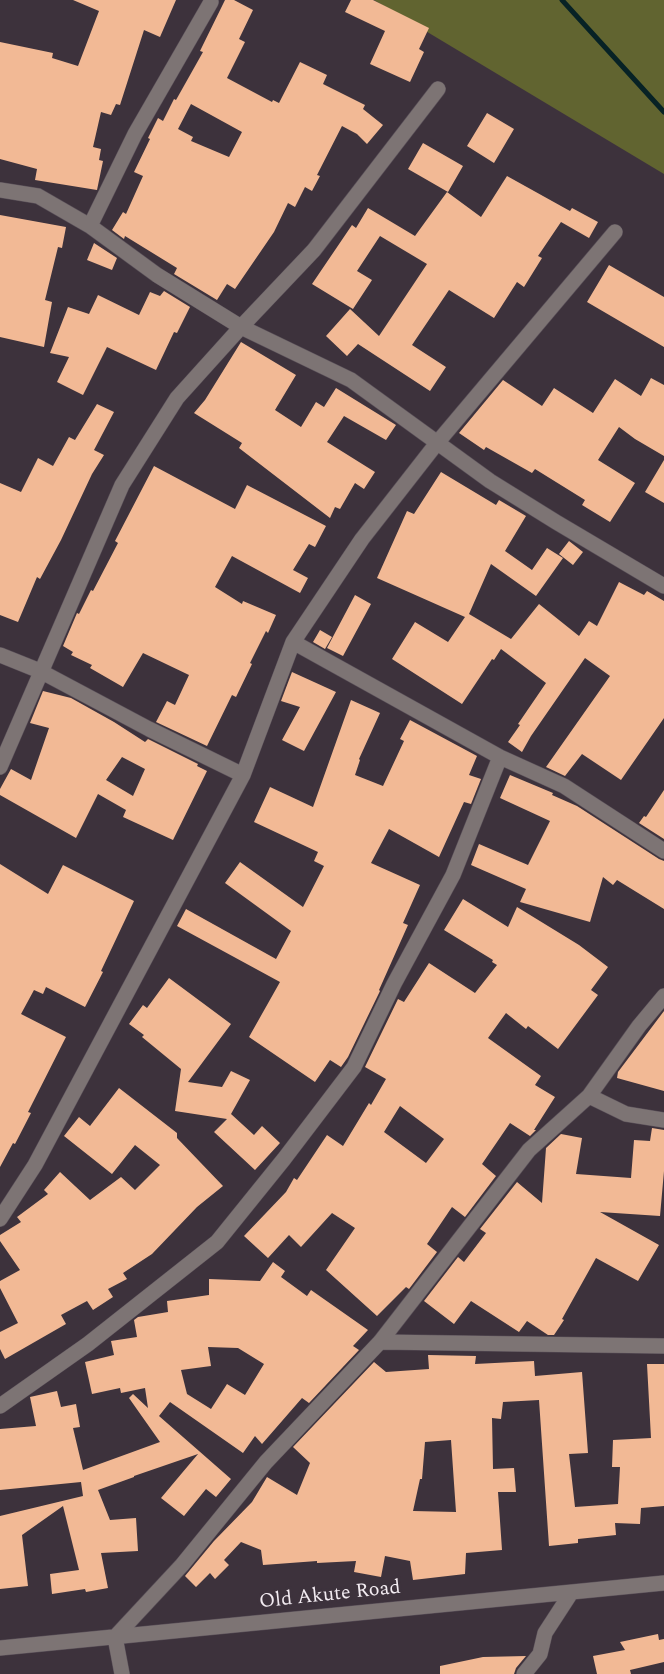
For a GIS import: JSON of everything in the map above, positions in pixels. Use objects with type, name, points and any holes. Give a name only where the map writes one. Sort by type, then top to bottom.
[{"type":"street","points":[[90,226],[135,134],[211,2]]},
{"type":"street","points":[[0,767],[122,485],[177,398],[314,250],[438,89]]},
{"type":"street","points":[[0,190],[38,196],[90,226],[157,275],[241,327],[351,380],[490,481],[664,586]]},
{"type":"street","points":[[0,1219],[40,1155],[243,775],[293,642],[362,539],[437,443],[615,232]]},
{"type":"street","points":[[293,642],[500,757],[564,786],[664,851]]},
{"type":"street","points":[[0,655],[40,671],[149,729],[243,775]]},
{"type":"street","points":[[0,1406],[88,1344],[217,1242],[284,1159],[354,1067],[394,984],[453,875],[500,757]]},
{"type":"street","points":[[122,1674],[115,1638],[182,1565],[266,1462],[380,1342],[529,1150],[589,1096],[639,1026],[664,996]]},
{"type":"street","points":[[589,1096],[626,1114],[664,1120]]},
{"type":"street","points":[[380,1342],[664,1346]]},
{"type":"street","name":"Old Akute Road","points":[[0,1648],[664,1583]]},
{"type":"street","points":[[524,1674],[540,1654],[545,1632],[571,1593]]},
{"type":"green space","points":[[374,0],[664,0],[664,174]]},
{"type":"building","points":[[73,0],[176,0],[160,37],[144,30],[120,105],[116,104],[111,115],[101,112],[93,147],[101,149],[99,160],[103,161],[97,190],[35,180],[37,169],[0,159],[0,42],[53,53],[52,58],[78,66],[99,11]]},
{"type":"building","points":[[225,0],[234,0],[253,10],[239,39],[245,42],[227,78],[272,102],[273,100],[279,103],[300,62],[327,75],[323,84],[365,105],[363,109],[383,125],[367,144],[357,134],[342,126],[317,175],[320,176],[312,191],[305,187],[295,207],[288,203],[274,232],[235,289],[227,284],[217,300],[174,274],[177,268],[112,230],[123,212],[126,214],[143,176],[134,172],[150,139],[148,138],[158,118],[163,121],[174,99],[176,100],[203,52],[200,51]],"holes":[[[191,104],[242,132],[229,157],[191,141],[193,137],[178,129]]]},
{"type":"building","points":[[351,0],[373,0],[429,28],[419,49],[424,52],[410,82],[370,64],[385,31],[345,12]]},
{"type":"building","points":[[487,113],[514,129],[494,163],[467,146]]},
{"type":"building","points":[[423,143],[463,166],[448,192],[408,169]]},
{"type":"building","points":[[507,176],[570,211],[572,208],[598,222],[589,238],[561,222],[538,256],[542,258],[524,287],[517,282],[494,318],[449,290],[412,345],[446,367],[430,391],[358,344],[347,356],[326,336],[350,309],[379,336],[427,264],[380,236],[357,271],[372,280],[353,309],[312,284],[352,225],[356,228],[368,208],[415,236],[447,192],[481,217]]},
{"type":"building","points":[[0,215],[66,227],[62,248],[58,247],[45,300],[52,302],[44,347],[0,337]]},
{"type":"building","points":[[94,243],[117,258],[112,270],[87,260]]},
{"type":"building","points":[[609,265],[664,297],[664,347],[587,302]]},
{"type":"building","points":[[164,291],[190,307],[177,333],[174,332],[156,370],[107,347],[83,395],[57,382],[69,357],[50,353],[68,307],[89,314],[98,295],[139,315],[150,292],[160,296]]},
{"type":"building","points":[[241,342],[296,375],[275,410],[301,427],[316,402],[324,407],[336,388],[396,425],[386,440],[344,416],[327,442],[375,472],[364,489],[355,483],[340,509],[335,507],[330,518],[239,448],[242,443],[194,413],[205,400]]},
{"type":"building","points":[[651,378],[664,385],[664,456],[619,427],[598,460],[635,483],[610,522],[582,505],[585,500],[535,469],[532,473],[486,447],[484,450],[459,433],[503,380],[542,406],[554,388],[593,413],[615,379],[641,396]]},
{"type":"building","points":[[97,404],[114,412],[94,450],[104,455],[92,474],[40,579],[37,577],[18,622],[0,615],[0,483],[21,492],[38,458],[53,466],[69,437],[75,440]]},
{"type":"building","points":[[664,460],[664,503],[645,492]]},
{"type":"building","points":[[154,466],[235,509],[247,485],[326,526],[315,547],[309,544],[293,570],[308,578],[300,593],[232,556],[215,587],[242,604],[243,601],[276,615],[250,663],[252,664],[236,697],[232,695],[207,746],[156,722],[167,701],[175,705],[189,675],[143,653],[123,687],[90,668],[92,665],[71,655],[73,652],[63,646],[77,613],[79,614],[91,590],[93,591],[118,543],[115,541]]},
{"type":"building","points":[[441,472],[496,505],[499,500],[526,516],[505,551],[532,570],[547,548],[563,558],[536,596],[491,564],[469,614],[511,639],[539,604],[579,636],[589,621],[597,626],[619,582],[644,595],[647,591],[664,601],[664,718],[621,780],[582,754],[565,776],[546,767],[610,676],[585,658],[522,752],[508,742],[546,683],[501,649],[462,704],[392,659],[415,622],[448,642],[465,617],[377,578],[407,511],[414,514]]},
{"type":"building","points":[[569,541],[583,552],[573,565],[559,554]]},
{"type":"building","points":[[355,595],[371,604],[343,656],[327,648]]},
{"type":"building","points":[[320,630],[332,637],[325,649],[313,642]]},
{"type":"building","points":[[292,672],[336,692],[304,751],[282,740],[300,707],[281,701]]},
{"type":"building","points":[[43,691],[71,698],[145,742],[148,739],[198,764],[197,766],[207,771],[173,840],[123,817],[126,810],[98,794],[76,838],[0,795],[0,789],[11,769],[31,780],[49,728],[30,723]],"holes":[[[122,757],[145,769],[133,796],[106,780]]]},
{"type":"building","points":[[351,700],[380,713],[359,759],[355,775],[383,786],[404,741],[400,739],[410,720],[477,756],[469,775],[481,779],[471,804],[464,802],[439,857],[389,829],[371,863],[420,885],[403,923],[408,925],[380,991],[348,1057],[341,1067],[330,1060],[315,1082],[249,1037],[280,982],[177,926],[186,909],[276,959],[291,931],[225,883],[240,862],[303,907],[324,866],[314,861],[318,852],[254,822],[270,787],[313,807]]},
{"type":"building","points":[[510,775],[577,806],[664,861],[664,909],[617,880],[613,885],[603,877],[590,922],[520,902],[526,889],[471,865],[479,844],[528,865],[550,821],[500,798]]},
{"type":"building","points":[[664,790],[664,839],[639,823],[644,816],[646,817]]},
{"type":"building","points":[[0,864],[48,894],[63,865],[134,901],[85,1007],[46,987],[43,994],[34,990],[21,1014],[66,1037],[28,1112],[31,1113],[0,1167]]},
{"type":"building","points":[[463,899],[508,927],[517,907],[579,945],[608,967],[591,990],[598,995],[558,1049],[528,1026],[526,1029],[506,1013],[488,1038],[541,1076],[535,1085],[555,1097],[534,1130],[536,1130],[530,1136],[510,1123],[482,1164],[496,1176],[465,1217],[452,1207],[427,1244],[437,1252],[409,1289],[406,1287],[377,1316],[326,1270],[355,1228],[332,1213],[301,1247],[289,1235],[268,1258],[244,1236],[286,1192],[294,1178],[297,1180],[327,1135],[343,1146],[369,1103],[371,1105],[386,1079],[365,1067],[398,999],[404,1002],[429,963],[475,993],[497,965],[492,962],[493,960],[444,930]],"holes":[[[400,1106],[444,1139],[426,1163],[384,1132]]]},
{"type":"building","points":[[169,978],[231,1024],[188,1082],[222,1087],[231,1071],[250,1080],[231,1114],[254,1135],[262,1126],[280,1143],[255,1170],[214,1132],[227,1119],[175,1111],[181,1069],[129,1024],[143,1005],[147,1008]]},
{"type":"building","points":[[664,1011],[664,1091],[617,1078],[618,1072]]},
{"type":"building","points":[[119,1088],[177,1133],[177,1138],[223,1186],[197,1207],[152,1254],[123,1273],[127,1279],[108,1289],[113,1297],[93,1310],[87,1301],[61,1315],[66,1324],[5,1359],[0,1349],[0,1332],[18,1323],[0,1288],[0,1281],[20,1270],[0,1241],[0,1235],[21,1222],[17,1217],[48,1194],[44,1190],[60,1172],[90,1200],[121,1177],[135,1190],[160,1165],[135,1145],[112,1174],[64,1136],[79,1117],[90,1126]]},
{"type":"building","points":[[652,1128],[664,1130],[664,1171],[660,1216],[600,1212],[659,1245],[638,1281],[596,1258],[554,1335],[548,1335],[527,1321],[519,1332],[471,1301],[454,1324],[424,1301],[458,1257],[464,1262],[486,1233],[480,1229],[517,1182],[542,1203],[546,1148],[561,1134],[582,1138],[576,1174],[631,1178],[634,1140],[650,1141]]},
{"type":"building","points":[[273,1262],[285,1271],[281,1277],[307,1296],[311,1290],[368,1330],[353,1346],[359,1350],[309,1403],[302,1398],[262,1444],[255,1436],[243,1453],[170,1402],[159,1416],[231,1479],[216,1497],[206,1489],[184,1516],[161,1498],[198,1454],[98,1490],[110,1520],[136,1518],[138,1551],[101,1553],[108,1588],[52,1594],[50,1574],[79,1570],[63,1506],[22,1535],[28,1586],[0,1589],[0,1516],[83,1496],[81,1482],[0,1490],[0,1429],[36,1426],[30,1397],[57,1391],[61,1407],[76,1404],[80,1427],[73,1428],[83,1470],[160,1442],[129,1398],[133,1394],[148,1408],[145,1388],[121,1393],[120,1388],[92,1394],[85,1362],[114,1355],[111,1341],[137,1337],[134,1320],[138,1317],[168,1312],[167,1301],[209,1295],[209,1279],[260,1281]],"holes":[[[208,1347],[238,1348],[264,1364],[245,1395],[227,1384],[211,1409],[187,1394],[181,1370],[211,1366]]]},
{"type":"building","points":[[428,1355],[476,1356],[475,1364],[534,1361],[535,1376],[582,1372],[588,1453],[569,1454],[575,1507],[618,1504],[620,1467],[612,1467],[613,1440],[651,1438],[647,1364],[664,1364],[664,1506],[641,1508],[640,1524],[615,1523],[616,1535],[578,1539],[578,1543],[549,1546],[539,1400],[503,1402],[501,1419],[492,1418],[493,1469],[514,1468],[516,1492],[498,1492],[502,1550],[466,1553],[465,1574],[413,1580],[410,1561],[385,1556],[381,1577],[354,1572],[356,1561],[263,1565],[261,1550],[241,1542],[224,1560],[229,1565],[215,1579],[210,1573],[196,1587],[185,1576],[214,1541],[252,1502],[267,1477],[297,1495],[310,1463],[293,1447],[374,1362],[386,1372],[429,1369]],"holes":[[[451,1440],[456,1512],[413,1511],[420,1479],[422,1479],[425,1442]]]},
{"type":"building","points":[[658,1634],[659,1640],[664,1639],[664,1662],[630,1670],[631,1674],[597,1674],[593,1656],[625,1650],[620,1642]]},
{"type":"building","points":[[526,1656],[514,1674],[440,1674],[440,1666],[483,1657]]},
{"type":"waterway","points":[[562,0],[664,112]]}]
